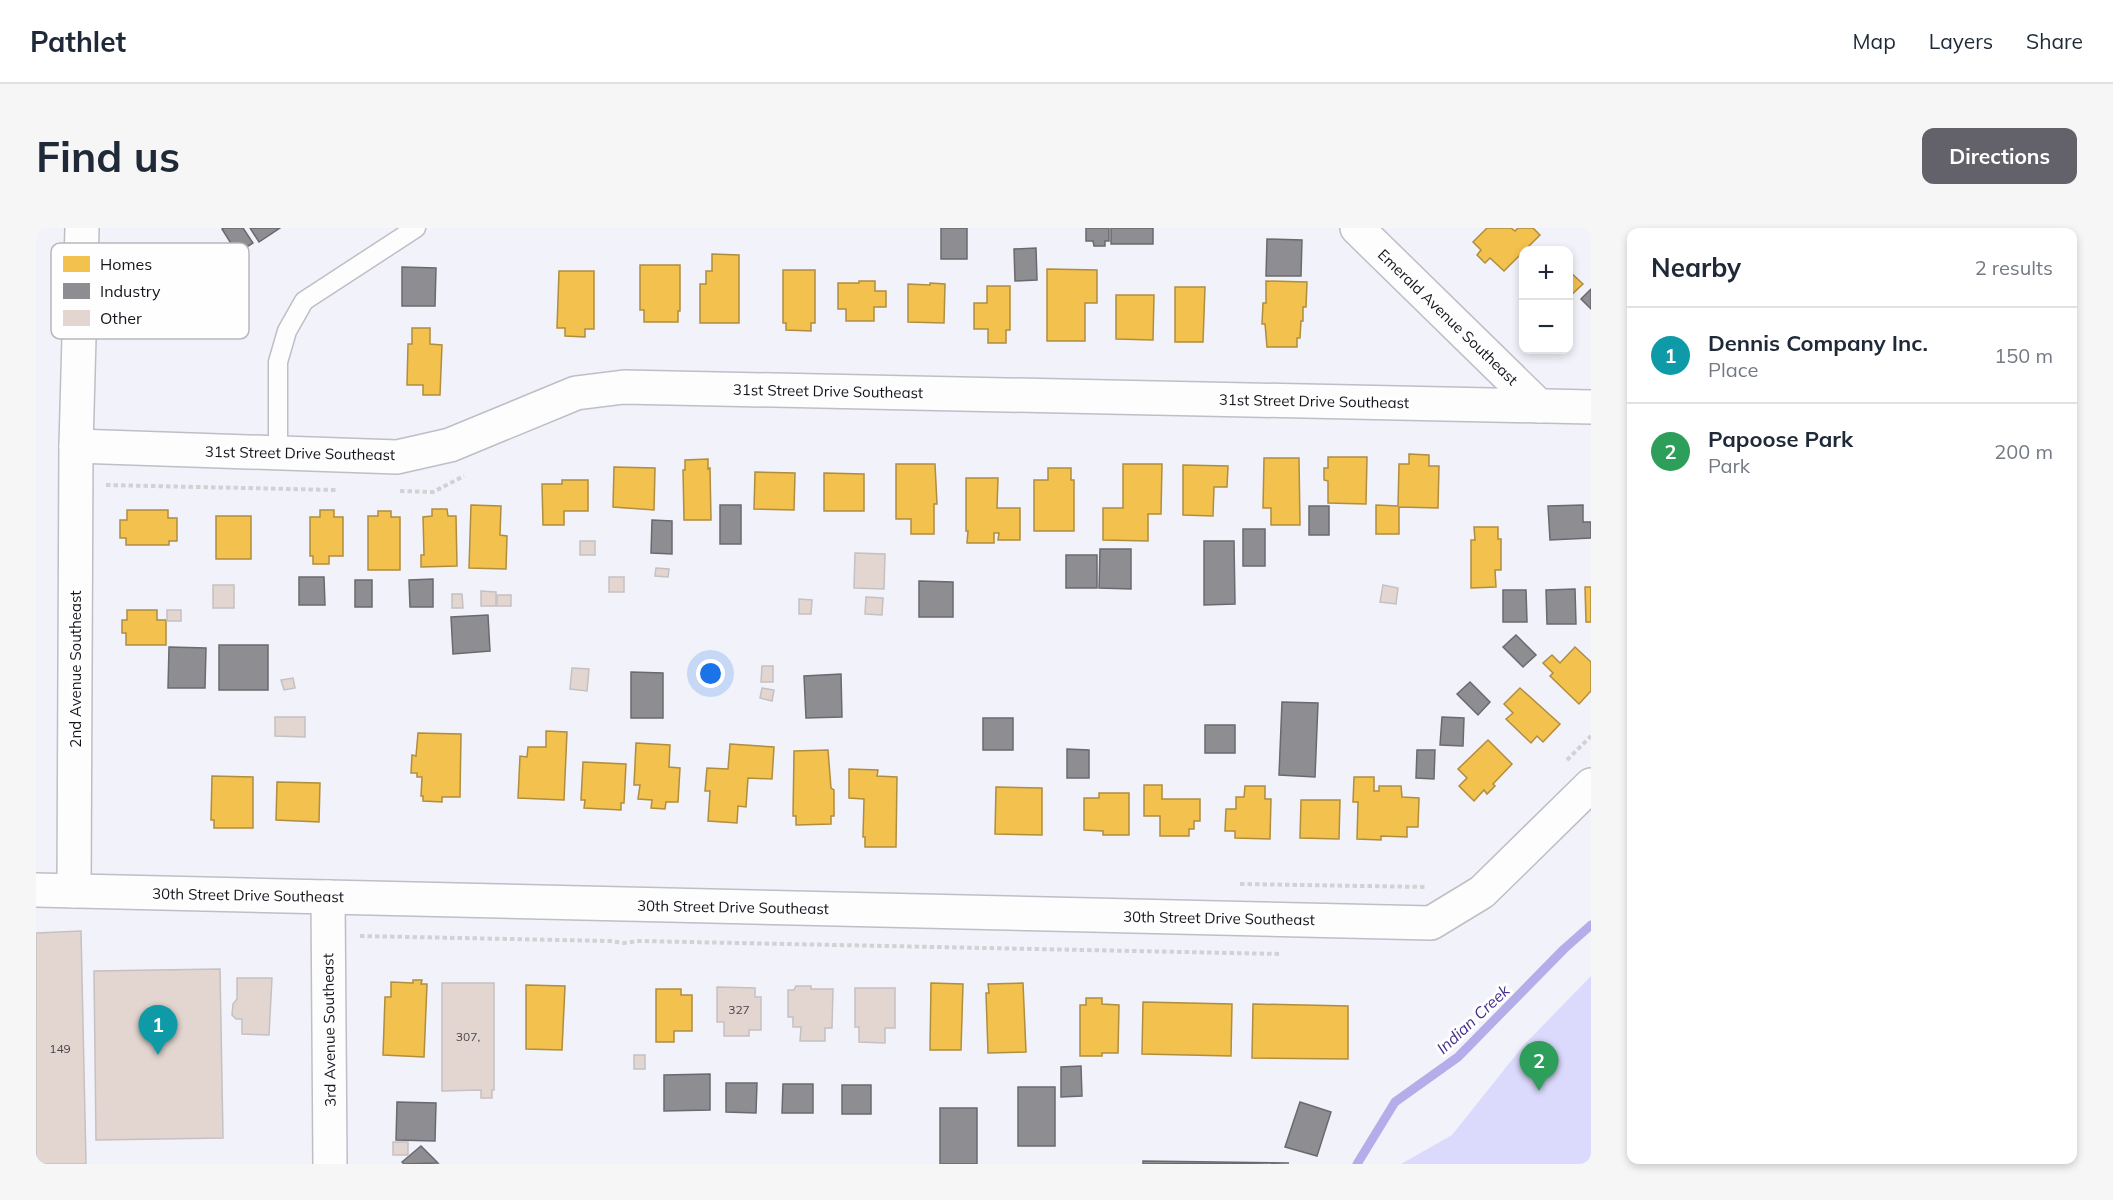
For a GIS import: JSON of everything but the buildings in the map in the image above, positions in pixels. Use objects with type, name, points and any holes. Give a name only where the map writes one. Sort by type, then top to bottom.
[{"type":"street","name":"2nd Avenue Southeast","points":[[82,228],[82,243]]},
{"type":"street","name":"Emerald Avenue Southeast","points":[[1357,228],[1539,406]]},
{"type":"street","name":"2nd Avenue Southeast","points":[[74,891],[76,446],[79,339]]},
{"type":"street","name":"31st Street Drive Southeast","points":[[76,446],[397,457],[450,444],[576,393],[624,387],[1591,407]]},
{"type":"street","name":"30th Street Drive Southeast","points":[[36,890],[1431,923],[1482,892],[1591,785]]},
{"type":"street","name":"3rd Avenue Southeast","points":[[328,897],[330,1164]]},
{"type":"lane","points":[[278,453],[278,362],[287,331],[304,301],[416,228]]},
{"type":"path","points":[[398,491],[433,492],[474,471]]},
{"type":"path","points":[[105,484],[339,490]]},
{"type":"path","points":[[1566,762],[1591,736]]},
{"type":"path","points":[[1240,884],[1431,887]]},
{"type":"path","points":[[351,936],[1285,954]]},
{"type":"shaded area","points":[[1591,976],[1591,1164],[1401,1164],[1452,1135],[1523,1046]]},
{"type":"waterway","name":"Indian Creek","points":[[1357,1164],[1395,1102],[1458,1057],[1564,949],[1591,925]]},
{"type":"place","name":"Dennis Company Inc.","points":[[158,1055]]},
{"type":"place","name":"Papoose Park","points":[[1539,1091]]}]
